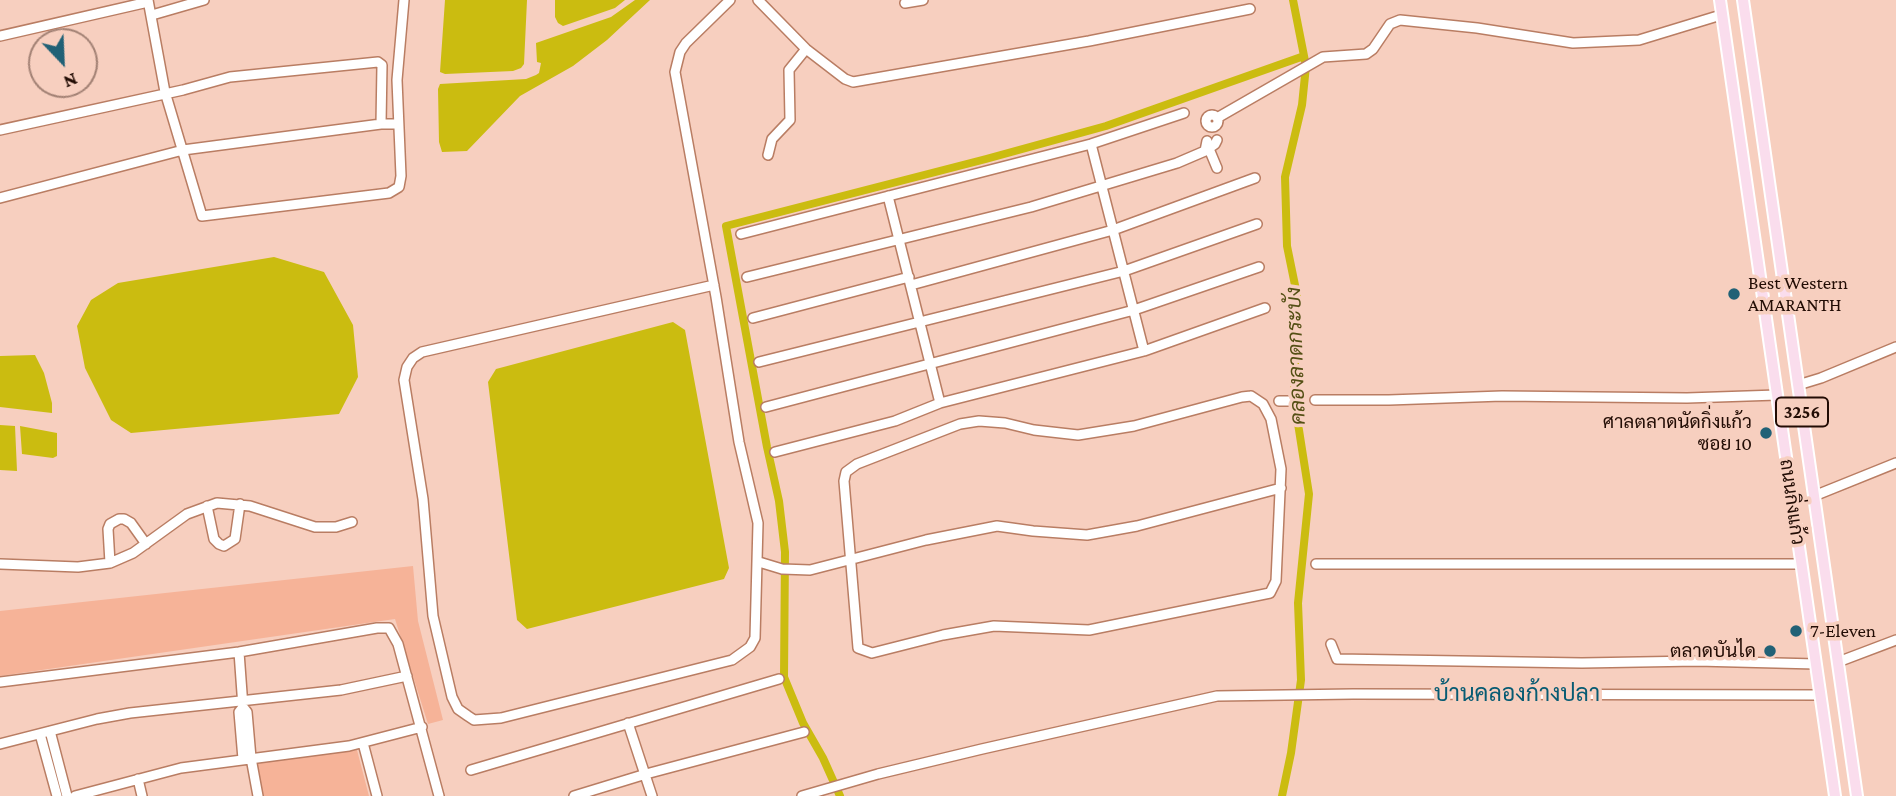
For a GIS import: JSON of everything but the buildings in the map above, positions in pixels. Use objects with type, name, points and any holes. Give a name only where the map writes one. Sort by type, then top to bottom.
[{"type":"main road","name":"ถนนกิ่งแก้ว","points":[[1720,0],[1835,796]]},
{"type":"main road","name":"ถนนกิ่งแก้ว","points":[[1744,0],[1857,796]]},
{"type":"main road","points":[[1723,31],[1747,27]]},
{"type":"street","points":[[163,0],[167,13]]},
{"type":"street","points":[[152,15],[167,13],[204,0]]},
{"type":"street","points":[[0,36],[148,1],[165,92],[202,216],[396,191],[401,182],[397,80],[404,0]]},
{"type":"street","points":[[714,285],[422,352],[413,358],[407,367],[404,380],[423,499],[433,616],[452,697],[458,709],[474,720],[501,718],[732,660],[742,655],[755,638],[758,523],[739,442],[714,285],[675,72],[680,52],[686,43],[730,0]]},
{"type":"street","points":[[758,0],[806,48],[845,79],[853,82],[1089,41],[1250,9]]},
{"type":"street","points":[[905,3],[923,0]]},
{"type":"street","points":[[747,277],[1031,207],[1177,163],[1286,79],[1323,57],[1366,54],[1373,50],[1391,24],[1400,20],[1477,28],[1573,43],[1639,40],[1721,15]]},
{"type":"street","points":[[768,155],[772,139],[790,120],[789,70],[806,48]]},
{"type":"street","points":[[0,130],[183,90],[230,77],[378,62],[382,65],[381,124]]},
{"type":"street","points":[[741,234],[1091,144],[1184,113]]},
{"type":"street","points":[[0,198],[183,150],[398,124]]},
{"type":"street","points":[[1211,136],[1217,169]]},
{"type":"street","points":[[1091,144],[1144,351]]},
{"type":"street","points":[[753,318],[1113,230],[1255,178]]},
{"type":"street","points":[[888,196],[940,404]]},
{"type":"street","points":[[759,362],[1124,271],[1257,224]]},
{"type":"street","points":[[766,407],[1133,310],[1259,267]]},
{"type":"street","points":[[775,452],[895,421],[940,404],[1144,351],[1265,308]]},
{"type":"street","points":[[1798,385],[1896,347]]},
{"type":"street","points":[[1315,400],[1777,395]]},
{"type":"street","points":[[1251,396],[1263,404],[1271,419],[1281,469],[1281,488],[1276,581],[1270,593],[1089,630],[994,626],[943,635],[879,652],[866,652],[858,648],[856,641],[849,559],[844,481],[846,472],[857,464],[960,425],[979,421],[1005,423],[1034,430],[1078,435],[1134,426],[1251,396]]},
{"type":"street","points":[[1279,401],[1300,401]]},
{"type":"street","points":[[1814,495],[1896,463]]},
{"type":"street","points":[[759,562],[782,569],[810,570],[989,526],[1087,535],[1137,526],[1281,488]]},
{"type":"street","points":[[0,564],[78,567],[110,563],[146,544],[187,514],[207,506],[225,503],[240,504],[315,527],[339,526],[352,522]]},
{"type":"street","points":[[207,506],[214,539],[224,546],[236,539],[240,504]]},
{"type":"street","points":[[110,563],[108,529],[110,524],[119,519],[131,523],[146,544]]},
{"type":"street","points":[[1315,564],[1801,564]]},
{"type":"street","points":[[0,681],[239,652],[389,628],[394,635],[407,676],[439,796]]},
{"type":"street","points":[[1838,662],[1896,640]]},
{"type":"street","points":[[1331,644],[1333,655],[1337,659],[1816,664]]},
{"type":"street","points":[[239,652],[243,704],[247,712],[247,759],[258,796]]},
{"type":"street","points":[[0,744],[130,713],[243,704],[341,690],[407,676]]},
{"type":"street","points":[[471,770],[779,679]]},
{"type":"street","points":[[802,796],[878,774],[1176,703],[1217,696],[1821,695]]},
{"type":"street","points":[[628,723],[652,796]]},
{"type":"street","points":[[75,796],[181,768],[363,743],[422,727]]},
{"type":"street","points":[[574,796],[804,732]]},
{"type":"street","points":[[45,733],[57,796]]},
{"type":"street","points":[[45,733],[67,796]]},
{"type":"street","points":[[363,743],[377,796]]},
{"type":"street","points":[[138,779],[142,796]]},
{"type":"shaded area","points":[[445,0],[527,0],[524,64],[521,68],[513,71],[440,72]]},
{"type":"shaded area","points":[[555,0],[625,0],[615,8],[563,26],[555,17]]},
{"type":"shaded area","points":[[635,0],[650,0],[607,40],[573,66],[520,96],[467,151],[442,152],[439,142],[440,84],[526,79],[536,75],[541,63],[537,62],[536,43],[611,17]]},
{"type":"shaded area","points":[[274,257],[324,272],[353,325],[358,377],[339,414],[131,433],[111,420],[85,368],[77,326],[91,300],[118,283]]},
{"type":"shaded area","points":[[673,322],[685,330],[729,568],[724,579],[527,629],[517,620],[488,382],[496,369]]},
{"type":"shaded area","points":[[35,355],[44,373],[52,413],[0,407],[0,356]]},
{"type":"shaded area","points":[[0,425],[15,426],[17,471],[0,470]]},
{"type":"shaded area","points":[[20,426],[57,433],[57,456],[53,458],[22,454]]},
{"type":"shaded area","points":[[413,566],[418,621],[443,720],[428,724],[395,619],[0,676],[0,611]]},
{"type":"shaded area","points":[[357,750],[369,796],[259,796],[255,762]]},
{"type":"waterway","name":"คลองลาดกระบัง","points":[[1282,796],[1301,680],[1298,603],[1309,494],[1294,398],[1297,295],[1287,246],[1285,177],[1302,105],[1306,66],[1293,0]]},
{"type":"waterway","points":[[840,796],[803,723],[784,677],[785,552],[779,501],[726,226],[1106,126],[1304,56]]},
{"type":"place","name":"Best Western AMARANTH","points":[[1734,294]]},
{"type":"place","name":"ศาลตลาดนัดกิ่งแก้ว ซอย 10","points":[[1766,433]]},
{"type":"place","name":"7-Eleven","points":[[1796,631]]},
{"type":"place","name":"ตลาดบันได","points":[[1770,651]]},
{"type":"district","name":"บ้านคลองก้างปลา","points":[[1517,694]]}]
